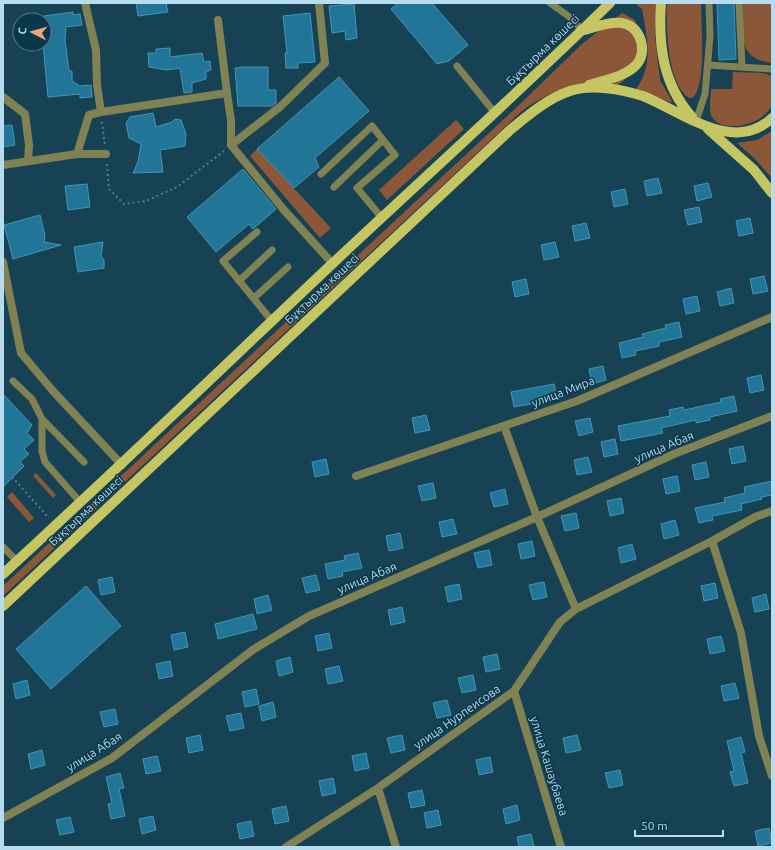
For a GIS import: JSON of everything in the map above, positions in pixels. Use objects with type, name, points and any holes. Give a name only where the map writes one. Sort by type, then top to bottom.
[{"type":"main road","name":"Бұқтырма көшесі","points":[[3,574],[122,465],[332,264],[583,31],[610,3]]},
{"type":"main road","points":[[661,3],[661,42],[666,74],[671,88],[696,121],[724,142],[754,170],[772,193]]},
{"type":"main road","points":[[570,91],[620,74],[637,64],[641,56],[642,48],[640,39],[630,24],[616,22],[583,31]]},
{"type":"main road","name":"Бұқтырма көшесі","points":[[3,606],[509,131],[540,108],[570,91],[603,88],[641,96],[696,121]]},
{"type":"main road","points":[[696,121],[718,131],[740,132],[760,127],[772,118]]},
{"type":"street","points":[[86,3],[96,50],[101,112]]},
{"type":"street","points":[[231,145],[281,106],[326,63],[319,3]]},
{"type":"street","points":[[218,20],[231,120],[231,145],[284,210],[332,264]]},
{"type":"street","points":[[77,154],[89,115],[227,93]]},
{"type":"street","points":[[3,97],[25,114],[29,145],[28,161]]},
{"type":"street","points":[[3,165],[77,154],[106,154]]},
{"type":"street","points":[[3,262],[21,353],[52,391],[122,465]]},
{"type":"street","name":"улица Мира","points":[[356,476],[577,401],[772,317]]},
{"type":"street","name":"улица Абая","points":[[3,818],[112,758],[254,649],[309,616],[537,517],[674,454],[772,416]]},
{"type":"street","points":[[504,426],[537,517],[576,609]]},
{"type":"street","name":"улица Нурпеисова","points":[[286,847],[378,788],[514,691],[560,622],[576,609],[712,542],[755,517],[772,512]]},
{"type":"street","points":[[712,542],[741,633],[759,736],[772,776]]},
{"type":"street","name":"улица Кашаубаева","points":[[514,691],[561,847]]},
{"type":"street","points":[[378,788],[396,847]]},
{"type":"lane","points":[[550,3],[571,18],[583,31]]},
{"type":"lane","points":[[696,121],[705,94],[710,36],[709,3]]},
{"type":"lane","points":[[739,3],[742,67]]},
{"type":"lane","points":[[708,65],[772,69]]},
{"type":"lane","points":[[457,66],[495,113]]},
{"type":"lane","points":[[321,174],[372,126],[395,155],[357,188],[382,218]]},
{"type":"lane","points":[[334,187],[383,140]]},
{"type":"lane","points":[[257,232],[223,261],[272,321]]},
{"type":"lane","points":[[240,281],[272,250]]},
{"type":"lane","points":[[254,298],[288,267]]},
{"type":"lane","points":[[13,381],[32,399],[42,419],[84,462]]},
{"type":"lane","points":[[42,419],[42,451],[45,462],[80,502]]},
{"type":"lane","points":[[4,551],[17,561]]},
{"type":"path","points":[[101,112],[109,189],[124,204],[146,201],[177,187],[214,160],[231,145]]},
{"type":"path","points":[[12,477],[50,520]]},
{"type":"shaded area","points":[[635,3],[656,3],[655,37],[660,80],[673,103],[636,89],[642,80],[648,50],[642,9]]},
{"type":"shaded area","points":[[667,3],[701,3],[702,54],[700,82],[697,92],[692,98],[689,98],[682,91],[672,68],[669,54]]},
{"type":"shaded area","points":[[743,3],[772,3],[772,63],[752,56],[747,50],[743,33]]},
{"type":"shaded area","points":[[622,13],[635,20],[640,48],[637,63],[633,71],[626,78],[618,85],[593,82],[568,87],[544,97],[522,111],[3,596],[3,586],[518,106],[582,44]]},
{"type":"shaded area","points":[[733,72],[763,73],[772,76],[772,104],[768,111],[762,117],[744,125],[725,125],[717,122],[711,114],[711,89],[732,89]]},
{"type":"shaded area","points":[[456,120],[464,129],[387,200],[379,190]]},
{"type":"shaded area","points":[[772,131],[772,178],[754,158],[737,143],[757,140]]},
{"type":"shaded area","points":[[257,149],[331,228],[320,238],[250,156]]},
{"type":"shaded area","points":[[36,473],[56,495],[53,498],[33,476]]},
{"type":"shaded area","points":[[12,492],[34,518],[29,522],[7,497]]},
{"type":"building","points":[[136,3],[166,3],[168,12],[138,16]]},
{"type":"building","points":[[398,3],[432,3],[468,45],[449,61],[437,64],[391,9]]},
{"type":"building","points":[[717,3],[734,3],[736,59],[719,60]]},
{"type":"building","points":[[354,4],[357,38],[346,40],[345,31],[332,33],[329,6]]},
{"type":"building","points":[[73,12],[73,15],[80,14],[82,25],[66,27],[65,40],[69,71],[72,71],[72,81],[80,86],[91,85],[92,97],[80,98],[80,94],[48,97],[44,52],[52,52],[52,15]]},
{"type":"building","points":[[310,13],[315,62],[298,63],[298,68],[286,68],[285,53],[287,53],[283,16]]},
{"type":"building","points":[[170,48],[170,57],[202,53],[204,62],[210,61],[211,70],[206,72],[206,79],[192,83],[192,92],[184,93],[180,68],[167,70],[149,67],[148,53],[156,53],[156,49]]},
{"type":"building","points":[[268,67],[268,90],[276,90],[276,103],[272,106],[238,106],[235,68]]},
{"type":"building","points":[[339,77],[369,111],[315,158],[319,167],[294,188],[257,149]]},
{"type":"building","points":[[153,113],[156,127],[172,122],[175,119],[181,120],[186,134],[185,146],[160,150],[163,172],[133,173],[138,162],[141,144],[129,138],[126,123],[130,117]]},
{"type":"building","points":[[12,125],[15,145],[3,147],[3,126]]},
{"type":"building","points":[[243,169],[276,209],[253,229],[249,224],[216,252],[187,217]]},
{"type":"building","points":[[658,178],[662,193],[647,196],[644,181]]},
{"type":"building","points":[[708,183],[712,197],[697,201],[694,186]]},
{"type":"building","points":[[87,184],[90,207],[68,210],[65,186]]},
{"type":"building","points":[[625,189],[628,204],[614,207],[611,192]]},
{"type":"building","points":[[699,207],[702,222],[688,225],[684,210]]},
{"type":"building","points":[[40,215],[45,235],[44,242],[61,245],[13,259],[4,225]]},
{"type":"building","points":[[750,218],[753,233],[739,236],[736,221]]},
{"type":"building","points":[[586,223],[590,238],[575,241],[572,226]]},
{"type":"building","points":[[103,242],[101,256],[104,260],[104,268],[78,272],[74,247]]},
{"type":"building","points":[[555,242],[559,257],[544,260],[541,245]]},
{"type":"building","points":[[764,276],[768,291],[753,294],[750,279]]},
{"type":"building","points":[[526,279],[529,294],[515,297],[512,282]]},
{"type":"building","points":[[731,288],[734,303],[720,306],[717,292]]},
{"type":"building","points":[[697,296],[700,311],[686,314],[683,299]]},
{"type":"building","points":[[679,322],[682,337],[659,342],[659,346],[635,351],[636,355],[622,358],[619,343],[643,337],[642,334],[666,328],[665,325]]},
{"type":"building","points":[[603,366],[606,380],[592,384],[589,369]]},
{"type":"building","points":[[761,375],[764,390],[750,393],[747,378]]},
{"type":"building","points":[[554,384],[557,399],[514,407],[511,392]]},
{"type":"building","points":[[3,394],[32,425],[27,433],[34,440],[24,449],[29,454],[20,462],[24,466],[3,487]]},
{"type":"building","points":[[734,396],[737,411],[710,417],[710,420],[696,423],[696,420],[661,428],[663,433],[621,441],[618,426],[670,416],[669,410],[683,407],[684,410],[721,402],[720,399]]},
{"type":"building","points":[[426,415],[430,430],[415,433],[412,418]]},
{"type":"building","points":[[590,418],[593,432],[579,436],[575,421]]},
{"type":"building","points":[[615,439],[618,454],[604,457],[601,442]]},
{"type":"building","points":[[743,446],[746,461],[732,464],[729,449]]},
{"type":"building","points":[[588,457],[592,472],[577,475],[574,460]]},
{"type":"building","points":[[326,459],[329,474],[315,477],[312,462]]},
{"type":"building","points":[[706,462],[709,477],[695,480],[692,465]]},
{"type":"building","points":[[677,476],[680,491],[666,494],[663,479]]},
{"type":"building","points":[[772,481],[772,495],[741,504],[742,510],[712,516],[713,520],[699,523],[695,508],[725,502],[724,498],[745,493],[744,487]]},
{"type":"building","points":[[433,483],[436,498],[422,501],[418,486]]},
{"type":"building","points":[[505,489],[508,504],[494,507],[490,493]]},
{"type":"building","points":[[621,498],[624,513],[610,516],[607,501]]},
{"type":"building","points":[[576,513],[579,528],[565,531],[561,516]]},
{"type":"building","points":[[453,519],[457,534],[442,537],[439,522]]},
{"type":"building","points":[[675,520],[679,535],[664,539],[661,524]]},
{"type":"building","points":[[400,533],[403,548],[389,551],[386,536]]},
{"type":"building","points":[[532,541],[535,556],[521,559],[518,544]]},
{"type":"building","points":[[632,544],[636,559],[621,563],[618,548]]},
{"type":"building","points":[[489,550],[492,565],[478,568],[474,553]]},
{"type":"building","points":[[358,553],[362,568],[342,572],[343,576],[328,579],[325,564],[345,560],[344,556]]},
{"type":"building","points":[[316,575],[320,590],[306,593],[302,578]]},
{"type":"building","points":[[112,577],[115,592],[101,595],[98,580]]},
{"type":"building","points":[[544,582],[547,597],[533,600],[529,585]]},
{"type":"building","points":[[715,583],[718,598],[704,601],[701,586]]},
{"type":"building","points":[[459,584],[462,599],[448,602],[445,587]]},
{"type":"building","points":[[86,586],[121,626],[51,689],[16,649]]},
{"type":"building","points":[[766,594],[769,609],[755,612],[752,598]]},
{"type":"building","points":[[268,595],[272,610],[257,614],[254,599]]},
{"type":"building","points":[[402,607],[405,622],[391,625],[388,610]]},
{"type":"building","points":[[253,614],[257,629],[218,639],[215,624]]},
{"type":"building","points":[[185,632],[188,647],[174,650],[171,635]]},
{"type":"building","points":[[329,633],[332,648],[318,651],[315,636]]},
{"type":"building","points":[[721,636],[725,651],[710,654],[707,639]]},
{"type":"building","points":[[497,654],[500,669],[486,672],[483,657]]},
{"type":"building","points":[[290,657],[293,672],[279,676],[276,661]]},
{"type":"building","points":[[170,661],[173,676],[159,679],[156,664]]},
{"type":"building","points":[[339,666],[343,681],[328,684],[325,669]]},
{"type":"building","points":[[473,675],[476,690],[462,693],[458,678]]},
{"type":"building","points":[[27,680],[30,695],[16,699],[13,684]]},
{"type":"building","points":[[735,683],[739,698],[724,701],[721,686]]},
{"type":"building","points":[[256,689],[259,704],[245,707],[242,692]]},
{"type":"building","points":[[447,700],[451,715],[437,718],[433,703]]},
{"type":"building","points":[[273,702],[276,717],[262,721],[259,706]]},
{"type":"building","points":[[115,709],[118,724],[104,727],[100,712]]},
{"type":"building","points":[[241,713],[244,728],[230,731],[226,716]]},
{"type":"building","points":[[200,735],[203,750],[189,753],[186,738]]},
{"type":"building","points":[[402,735],[405,750],[391,753],[387,738]]},
{"type":"building","points":[[577,735],[581,750],[566,753],[563,738]]},
{"type":"building","points":[[741,737],[745,752],[741,753],[748,783],[734,786],[730,772],[734,771],[727,741]]},
{"type":"building","points":[[42,750],[45,765],[31,769],[28,754]]},
{"type":"building","points":[[366,753],[369,768],[355,771],[352,756]]},
{"type":"building","points":[[157,756],[161,771],[146,774],[143,759]]},
{"type":"building","points":[[490,757],[493,772],[479,775],[476,760]]},
{"type":"building","points":[[620,770],[623,785],[609,788],[605,773]]},
{"type":"building","points":[[120,773],[124,788],[119,789],[125,816],[111,819],[108,804],[112,803],[106,777]]},
{"type":"building","points":[[333,778],[336,793],[322,796],[319,781]]},
{"type":"building","points":[[422,790],[425,805],[411,808],[408,793]]},
{"type":"building","points":[[517,805],[520,820],[506,824],[503,809]]},
{"type":"building","points":[[286,806],[289,821],[275,824],[272,809]]},
{"type":"building","points":[[438,810],[441,825],[427,828],[424,813]]},
{"type":"building","points":[[153,816],[156,830],[142,834],[139,819]]},
{"type":"building","points":[[70,817],[74,832],[60,835],[56,820]]},
{"type":"building","points":[[251,821],[254,836],[240,839],[237,824]]},
{"type":"building","points":[[769,828],[772,843],[758,846],[755,831]]},
{"type":"building","points":[[531,834],[534,847],[519,847],[517,837]]}]
